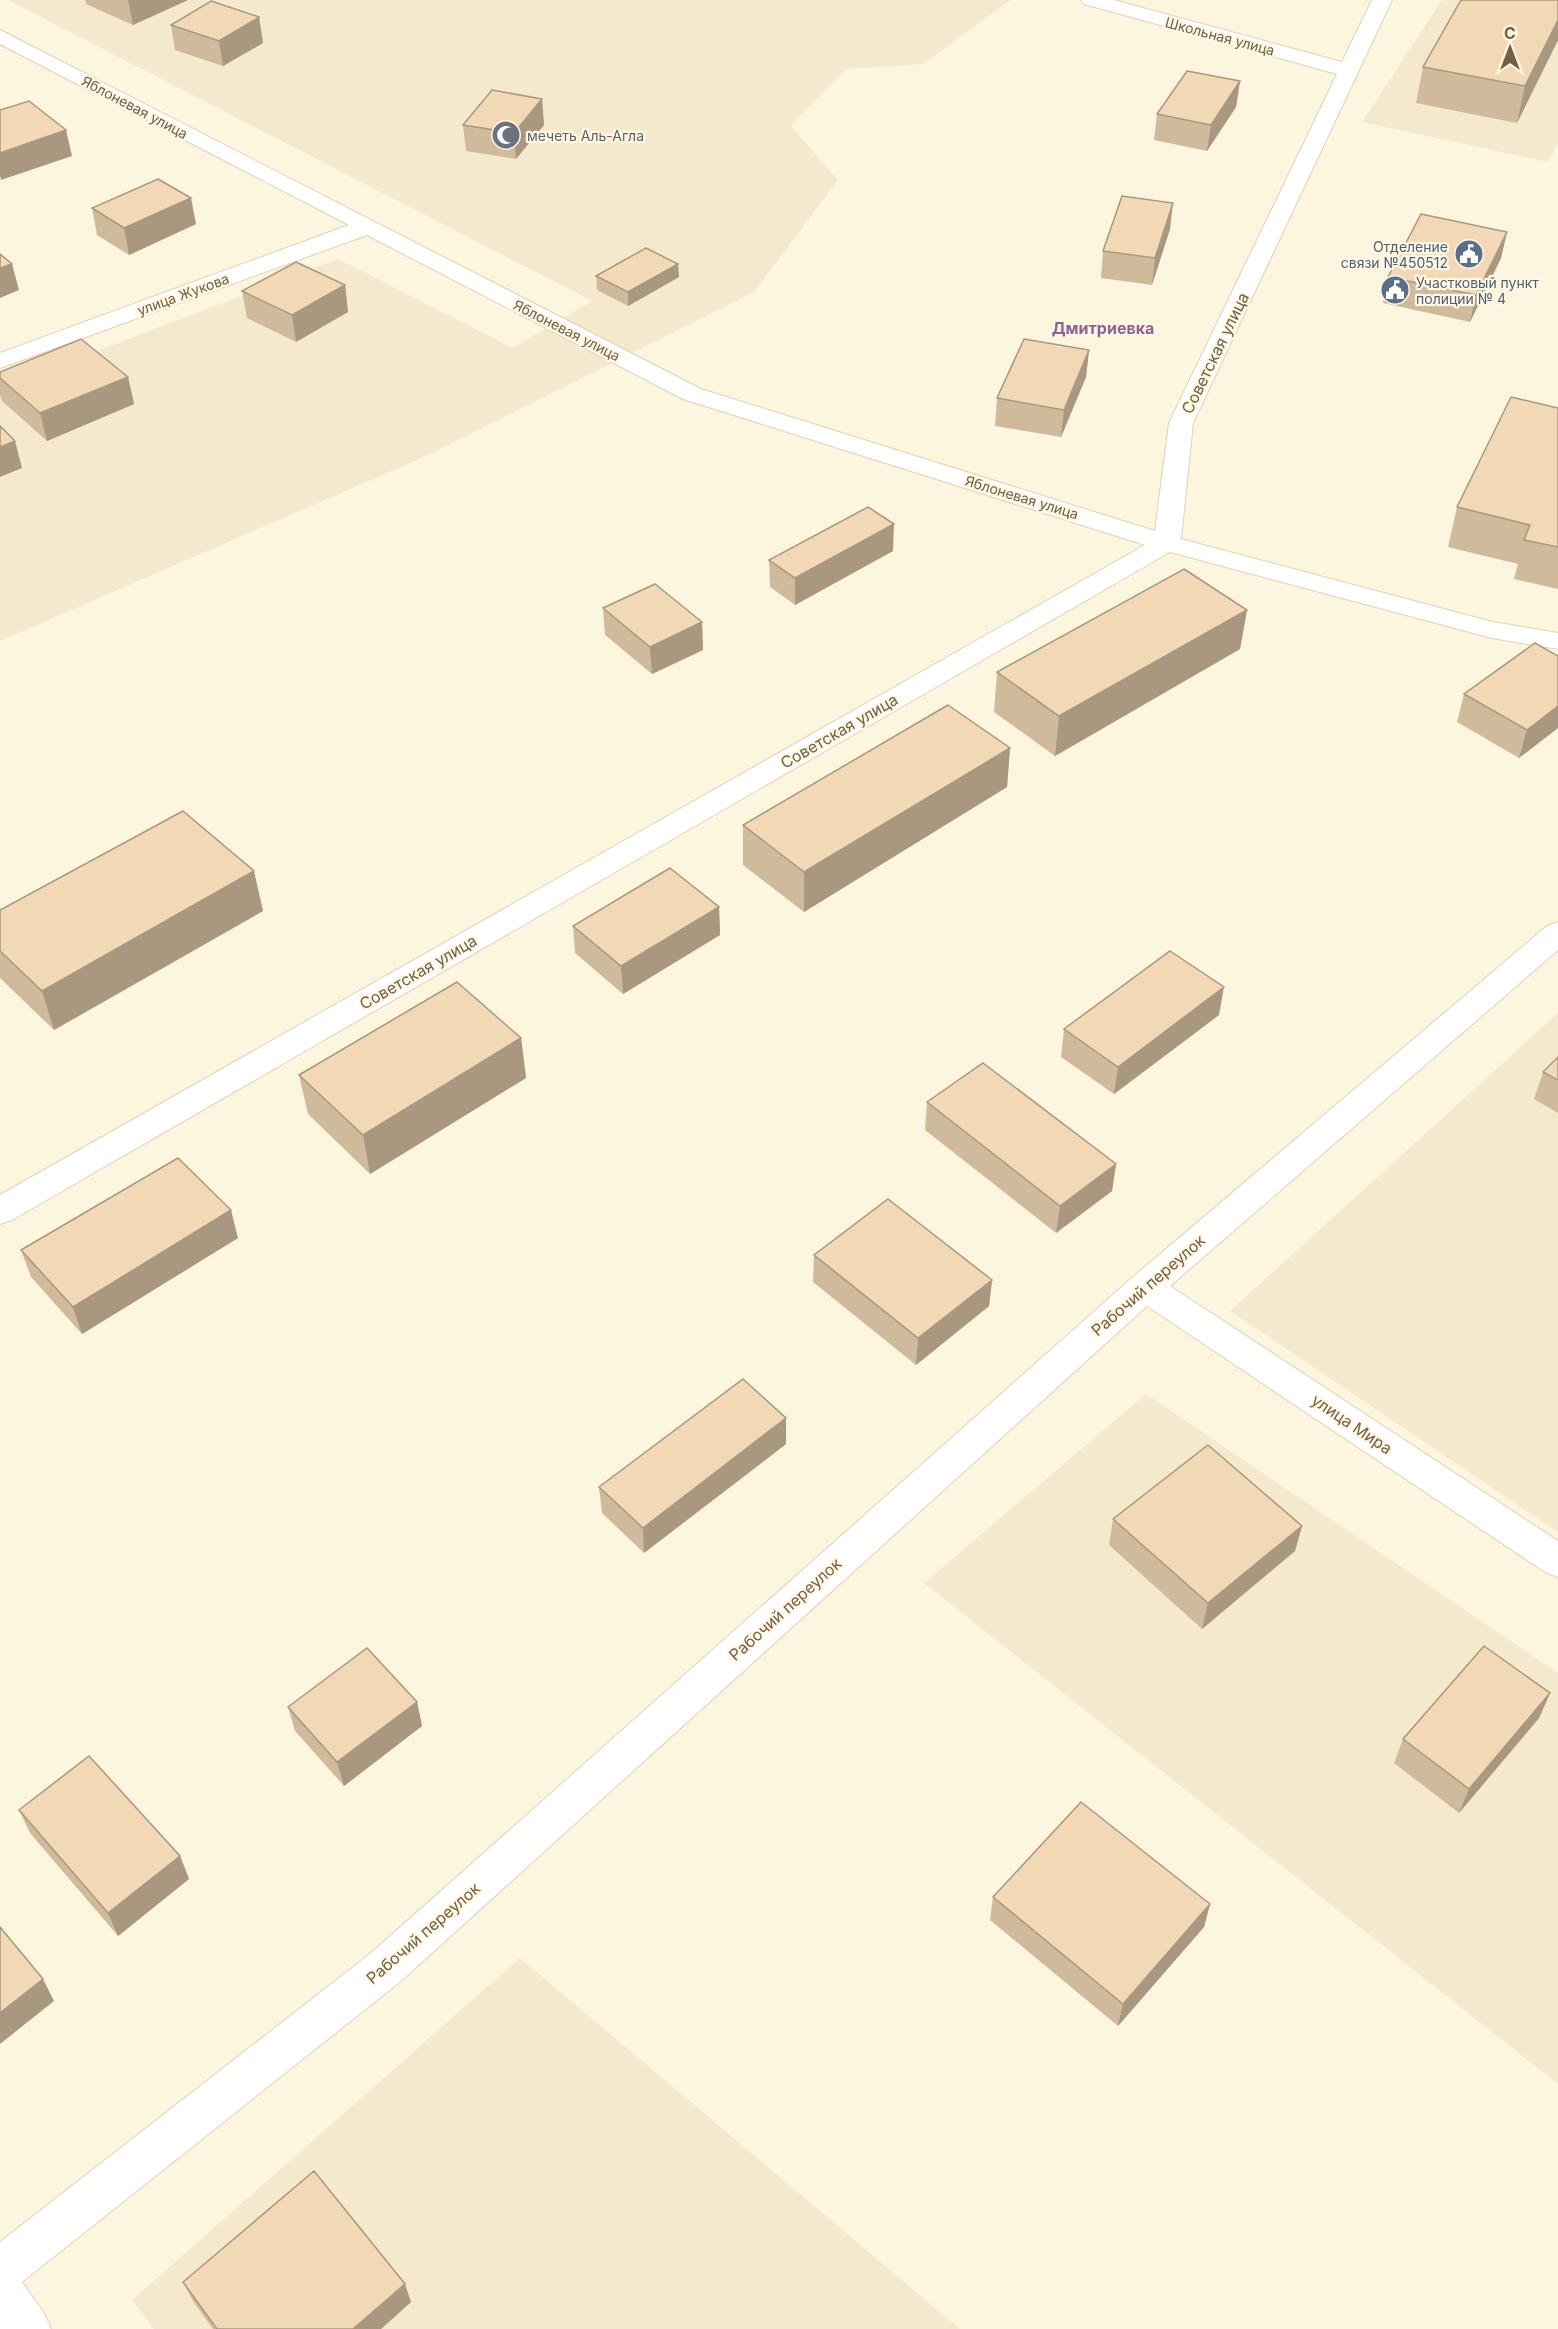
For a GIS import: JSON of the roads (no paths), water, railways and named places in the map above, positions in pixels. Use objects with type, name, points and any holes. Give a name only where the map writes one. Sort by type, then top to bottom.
[{"type":"street","name":"Школьная улица","points":[[1091,0],[1350,71]]},
{"type":"street","name":"Советская улица","points":[[0,1211],[1167,543],[1181,423],[1382,0]]},
{"type":"street","name":"Яблоневая улица","points":[[0,36],[692,394],[1167,543],[1492,630],[1558,641]]},
{"type":"street","name":"улица Жукова","points":[[0,361],[366,227]]},
{"type":"street","name":"Рабочий переулок","points":[[0,2270],[386,1967],[1145,1287],[1558,933]]},
{"type":"street","name":"улица Мира","points":[[1145,1287],[1558,1561]]},
{"type":"street","points":[[0,2290],[28,2329]]},
{"type":"place","name":"мечеть Аль-Агла","points":[[506,135]]},
{"type":"place","name":"Отделение связи №450512","points":[[1469,254]]},
{"type":"place","name":"Участковый пункт полиции № 4","points":[[1395,290]]},
{"type":"district","name":"Дмитриевка","points":[[1103,328]]}]
